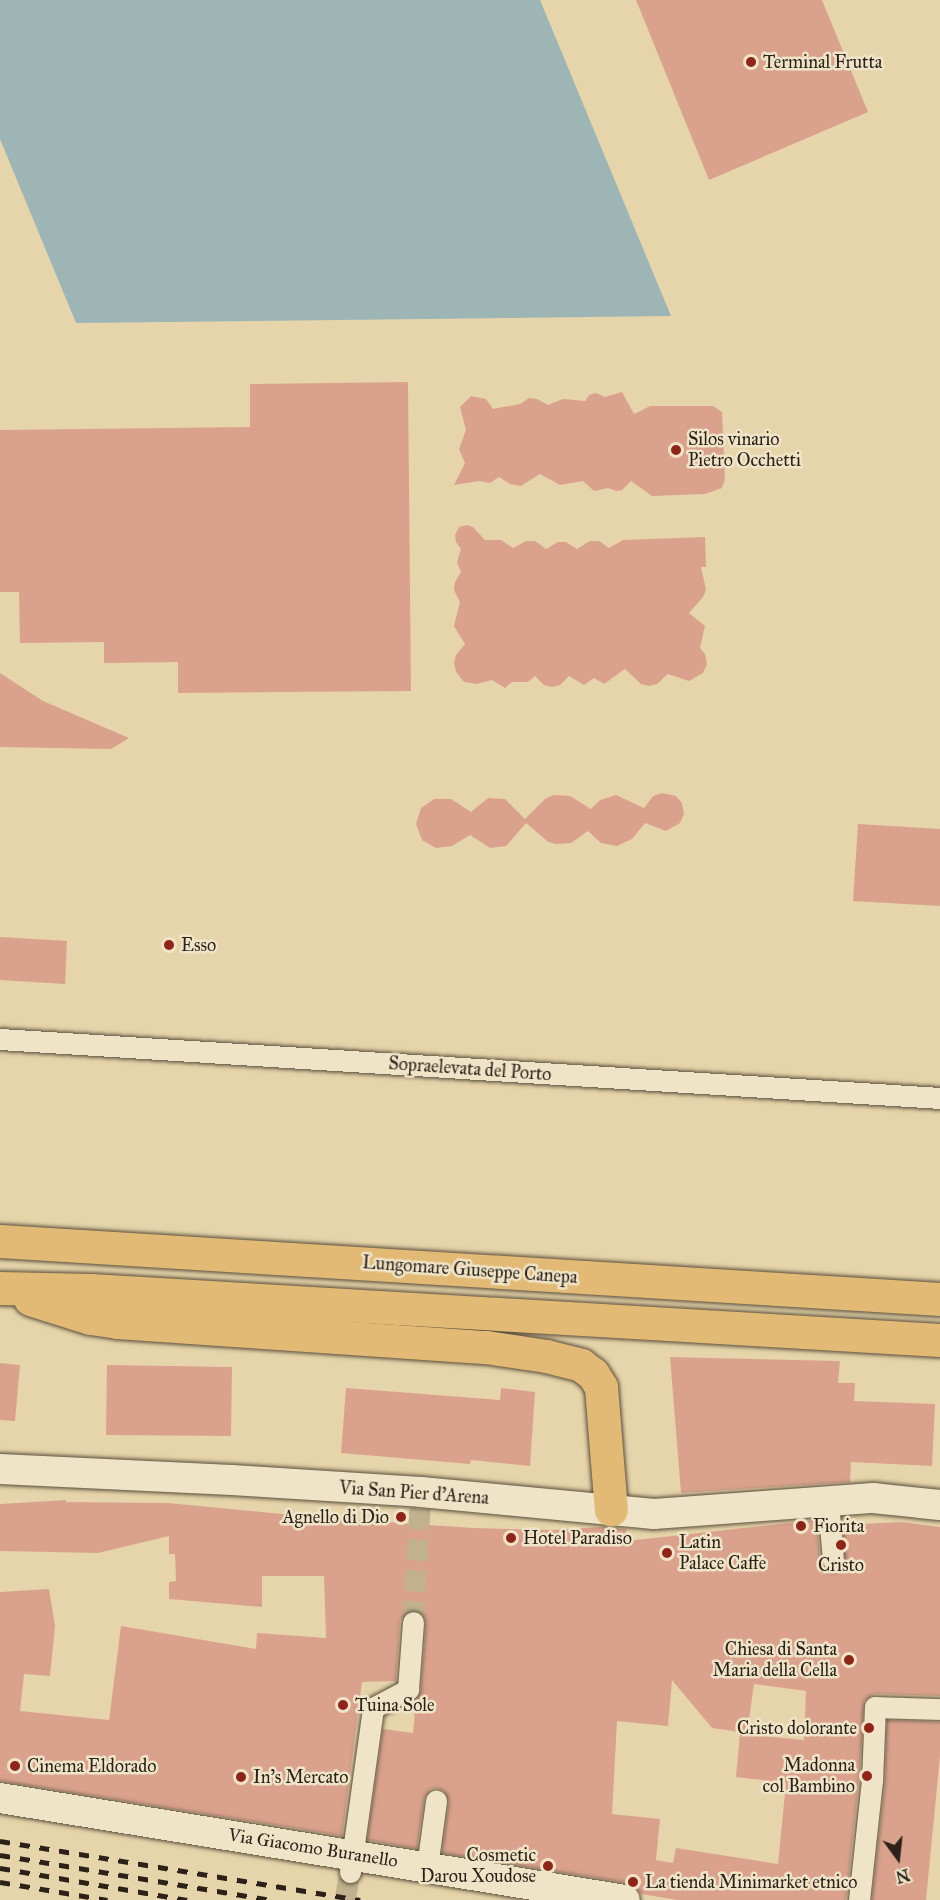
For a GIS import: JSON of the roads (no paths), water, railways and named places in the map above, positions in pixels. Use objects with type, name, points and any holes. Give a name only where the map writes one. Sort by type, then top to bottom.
[{"type":"highway","name":"Lungomare Giuseppe Canepa","points":[[0,1241],[940,1299]]},
{"type":"highway","points":[[0,1289],[91,1290],[940,1340]]},
{"type":"highway","points":[[0,1289],[90,1318],[117,1322],[486,1347],[546,1356],[581,1365],[593,1374],[601,1387],[611,1510]]},
{"type":"street","name":"Sopraelevata del Porto","points":[[0,1039],[940,1098]]},
{"type":"street","name":"Via San Pier d'Arena","points":[[0,1469],[410,1491],[654,1514],[873,1498],[940,1505]]},
{"type":"street","points":[[828,1501],[833,1560]]},
{"type":"street","points":[[351,1863],[373,1708],[408,1689],[413,1622]]},
{"type":"street","points":[[859,1900],[872,1781],[875,1707],[940,1709]]},
{"type":"street","name":"Via Giacomo Buranello","points":[[0,1798],[351,1863],[427,1867],[612,1899]]},
{"type":"street","points":[[427,1867],[436,1802]]},
{"type":"water","points":[[0,0],[540,0],[671,316],[76,323],[0,139]]},
{"type":"tunnel","points":[[413,1622],[421,1492]]},
{"type":"tunnel","points":[[345,1900],[350,1872]]},
{"type":"railway","points":[[0,1841],[360,1900]]},
{"type":"railway","points":[[0,1855],[271,1900]]},
{"type":"railway","points":[[0,1868],[187,1900]]},
{"type":"railway","points":[[0,1882],[108,1900]]},
{"type":"place","name":"Terminal Frutta","points":[[751,62]]},
{"type":"place","name":"Silos vinario Pietro Occhetti","points":[[676,450]]},
{"type":"place","name":"Esso","points":[[169,945]]},
{"type":"place","name":"Agnello di Dio","points":[[401,1517]]},
{"type":"place","name":"Fiorita","points":[[801,1526]]},
{"type":"place","name":"Hotel Paradiso","points":[[511,1538]]},
{"type":"place","name":"Cristo","points":[[841,1545]]},
{"type":"place","name":"Latin Palace Caffe","points":[[667,1553]]},
{"type":"place","name":"Chiesa di Santa Maria della Cella","points":[[849,1660]]},
{"type":"place","name":"Tuina Sole","points":[[343,1705]]},
{"type":"place","name":"Cristo dolorante","points":[[869,1728]]},
{"type":"place","name":"Cinema Eldorado","points":[[15,1766]]},
{"type":"place","name":"Madonna col Bambino","points":[[867,1776]]},
{"type":"place","name":"In's Mercato","points":[[241,1777]]},
{"type":"place","name":"Cosmetic Darou Xoudose","points":[[548,1866]]},
{"type":"place","name":"La tienda Minimarket etnico","points":[[633,1882]]}]
